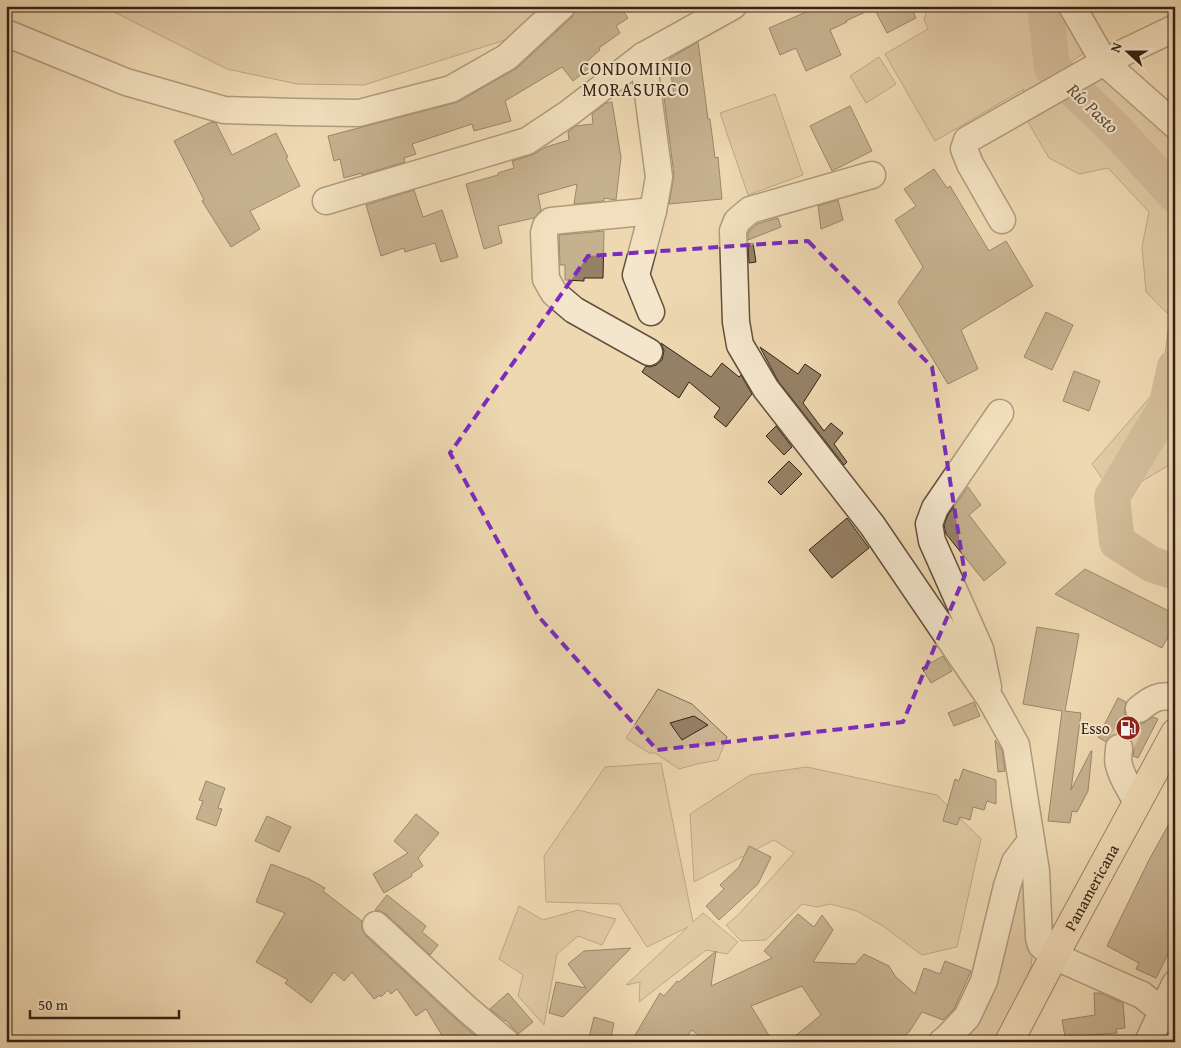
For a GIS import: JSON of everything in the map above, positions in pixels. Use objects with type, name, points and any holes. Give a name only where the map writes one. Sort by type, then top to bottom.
[{"type":"main road","name":"Panamericana","points":[[1009,1042],[1175,733]]},
{"type":"street","points":[[6,33],[126,82],[224,110],[359,113],[451,89],[507,57],[562,6]]},
{"type":"street","points":[[326,201],[527,141],[569,113],[643,56],[734,6]]},
{"type":"street","points":[[1072,6],[1104,62],[1175,124]]},
{"type":"street","points":[[1002,220],[970,164],[964,149],[967,140],[1104,62],[1175,28]]},
{"type":"street","points":[[643,56],[658,177],[653,211],[636,275],[651,312]]},
{"type":"street","points":[[872,175],[750,210],[737,221],[733,231],[736,322],[740,345],[766,389],[872,525],[991,700],[1016,745],[1036,870],[1039,938],[1041,945],[1054,956],[1142,995],[1169,1016]]},
{"type":"street","points":[[649,352],[574,310],[554,293],[546,279],[544,233],[546,226],[551,221],[653,211]]},
{"type":"street","points":[[991,700],[980,649],[932,542],[929,524],[935,508],[1000,414]]},
{"type":"street","points":[[1139,709],[1150,700],[1160,696],[1175,698]]},
{"type":"street","points":[[1119,748],[1118,763],[1123,779],[1137,803]]},
{"type":"street","points":[[942,1042],[967,1017],[984,981],[1007,886],[1015,862],[1031,841]]},
{"type":"street","points":[[376,925],[467,1009],[506,1042]]},
{"type":"street","points":[[1148,1042],[1169,1016],[1175,984]]},
{"type":"highlighted area","points":[[808,241],[932,367],[965,575],[903,722],[657,750],[539,617],[450,453],[588,256]]},
{"type":"shaded area","points":[[102,6],[541,6],[505,40],[364,85],[297,84],[227,69]]},
{"type":"shaded area","points":[[929,6],[1067,6],[1084,53],[1062,68],[1076,90],[1107,71],[1175,135],[1175,457],[1171,464],[1134,486],[1103,480],[1092,464],[1152,395],[1164,363],[1170,316],[1146,292],[1142,247],[1149,212],[1108,168],[1079,174],[1049,158],[1018,105],[1024,89],[935,141],[885,54],[928,29],[924,19]]},
{"type":"shaded area","points":[[879,57],[896,84],[866,103],[850,76]]},
{"type":"shaded area","points":[[775,94],[803,175],[748,195],[720,113]]},
{"type":"shaded area","points":[[658,689],[692,704],[727,737],[718,760],[679,769],[655,753],[649,753],[626,738]]},
{"type":"shaded area","points":[[661,763],[693,922],[703,913],[738,942],[727,954],[706,950],[639,1002],[640,982],[626,985],[688,927],[647,947],[619,904],[546,902],[544,856],[605,767]]},
{"type":"shaded area","points":[[807,767],[937,795],[981,839],[957,947],[922,955],[883,926],[857,911],[830,904],[817,907],[802,904],[766,940],[741,941],[726,925],[738,915],[794,853],[774,840],[694,882],[690,814],[750,775]]},
{"type":"shaded area","points":[[1025,860],[1033,950],[1030,973],[993,1042],[953,1042]]},
{"type":"shaded area","points":[[519,906],[543,920],[578,910],[616,919],[602,945],[578,936],[557,954],[544,1025],[518,996],[523,975],[499,959]]},
{"type":"building","points":[[581,6],[620,6],[628,18],[616,26],[620,33],[599,48],[600,50],[584,64],[588,69],[573,81],[562,67],[505,101],[511,121],[474,131],[472,124],[412,144],[416,154],[404,158],[405,162],[362,175],[362,173],[344,178],[340,159],[334,161],[328,136],[458,102],[517,68],[572,17],[576,9]]},
{"type":"building","points":[[820,6],[911,6],[916,18],[887,33],[874,8],[846,21],[830,30],[841,55],[806,71],[796,48],[780,55],[769,28]]},
{"type":"building","points":[[698,42],[708,119],[710,119],[715,158],[718,157],[722,199],[669,204],[674,175],[664,97],[674,95],[669,59]]},
{"type":"building","points":[[612,102],[621,157],[616,200],[604,198],[604,201],[574,204],[577,184],[538,195],[541,210],[534,218],[498,226],[502,243],[484,249],[466,184],[498,175],[498,173],[514,168],[512,161],[569,140],[568,132],[576,126],[593,124],[592,114],[606,103]]},
{"type":"building","points":[[850,106],[872,151],[832,171],[810,126]]},
{"type":"building","points":[[211,122],[216,123],[232,155],[276,133],[300,186],[250,211],[260,229],[231,247],[202,201],[204,200],[174,141]]},
{"type":"building","points":[[934,169],[947,188],[950,186],[989,251],[1006,241],[1033,286],[961,330],[978,369],[948,384],[898,302],[923,267],[895,220],[916,206],[904,189]]},
{"type":"building","points":[[414,190],[423,217],[442,210],[458,257],[441,262],[435,243],[405,252],[404,248],[381,256],[366,205]]},
{"type":"building","points":[[838,200],[843,220],[821,229],[818,206]]},
{"type":"building","points":[[778,218],[781,227],[748,240],[750,230],[757,224]]},
{"type":"building","points":[[604,231],[603,278],[584,278],[584,281],[565,280],[565,265],[560,265],[559,235]]},
{"type":"building","points":[[753,243],[756,262],[749,263],[748,244]]},
{"type":"building","points":[[1046,312],[1073,325],[1052,370],[1024,357]]},
{"type":"building","points":[[661,343],[711,377],[722,363],[739,377],[741,375],[752,394],[726,427],[714,417],[720,408],[689,382],[679,398],[642,372],[646,366],[656,365],[662,360],[664,351]]},
{"type":"building","points":[[760,347],[798,374],[805,364],[821,375],[803,403],[824,431],[831,423],[843,433],[834,444],[847,462],[844,465],[778,381]]},
{"type":"building","points":[[1074,371],[1100,381],[1089,411],[1063,401]]},
{"type":"building","points":[[776,426],[792,447],[784,455],[766,436]]},
{"type":"building","points":[[789,461],[802,474],[781,495],[768,482]]},
{"type":"building","points":[[968,487],[981,505],[969,515],[1006,563],[984,581],[946,534],[944,525],[948,515]]},
{"type":"building","points":[[847,518],[869,548],[832,578],[809,550]]},
{"type":"building","points":[[1085,569],[1175,614],[1175,624],[1162,648],[1055,594]]},
{"type":"building","points":[[1037,627],[1079,634],[1065,711],[1081,713],[1071,790],[1092,751],[1088,791],[1077,812],[1072,811],[1070,823],[1048,821],[1062,711],[1023,704]]},
{"type":"building","points":[[943,656],[952,671],[931,683],[922,668]]},
{"type":"building","name":"Esso","points":[[1118,698],[1126,702],[1124,712],[1133,723],[1142,724],[1153,717],[1158,719],[1138,758],[1133,756],[1132,741],[1127,735],[1119,733],[1112,735],[1106,742],[1098,737]]},
{"type":"building","points":[[974,702],[980,716],[954,726],[948,713]]},
{"type":"building","points":[[694,716],[708,725],[682,740],[670,723]]},
{"type":"building","points":[[995,740],[1002,750],[1005,771],[998,772]]},
{"type":"building","points":[[963,769],[996,780],[996,804],[987,801],[984,810],[973,807],[970,820],[960,817],[957,825],[943,821],[955,779],[959,781]]},
{"type":"building","points":[[206,781],[225,788],[218,808],[222,809],[216,826],[196,819],[203,801],[199,800]]},
{"type":"building","points":[[1175,813],[1175,953],[1170,950],[1156,978],[1136,969],[1139,963],[1107,946],[1149,860]]},
{"type":"building","points":[[416,814],[439,833],[418,858],[423,866],[411,874],[412,876],[384,893],[373,874],[408,853],[394,841]]},
{"type":"building","points":[[267,816],[291,827],[279,852],[255,841]]},
{"type":"building","points":[[749,846],[771,857],[758,884],[719,920],[706,906],[724,889],[720,885],[739,867]]},
{"type":"building","points":[[271,864],[309,879],[325,888],[323,891],[362,921],[362,929],[366,936],[478,1038],[470,1042],[446,1042],[426,1009],[416,1016],[397,989],[391,994],[388,990],[381,997],[380,995],[374,999],[352,972],[344,981],[334,972],[311,1003],[285,983],[288,980],[256,962],[285,913],[256,902]]},
{"type":"building","points":[[387,895],[426,926],[422,932],[438,945],[430,955],[386,914],[375,910]]},
{"type":"building","points":[[798,914],[814,927],[822,915],[833,930],[813,962],[855,964],[864,954],[889,966],[895,976],[915,994],[924,968],[940,974],[945,961],[971,971],[954,1009],[943,1020],[922,1012],[909,1032],[896,1042],[788,1042],[821,1015],[802,986],[751,1006],[773,1042],[706,1042],[692,1030],[682,1042],[631,1042],[660,993],[664,996],[677,981],[679,982],[716,951],[711,986],[772,958],[764,951]]},
{"type":"building","points":[[631,948],[563,1017],[549,1013],[556,982],[586,988],[568,964],[584,951]]},
{"type":"building","points":[[508,993],[533,1022],[518,1034],[506,1020],[490,1009]]},
{"type":"building","points":[[1094,993],[1100,993],[1123,1003],[1125,1028],[1116,1029],[1117,1033],[1090,1035],[1091,1042],[1066,1042],[1062,1020],[1095,1015]]},
{"type":"building","points":[[594,1017],[614,1023],[610,1042],[588,1042]]},
{"type":"waterway","name":"Río Pasto","points":[[1045,6],[1052,68],[1117,131],[1175,195]]},
{"type":"waterway","name":"Río Pasto","points":[[1175,367],[1166,407],[1112,497],[1117,542],[1151,564],[1175,572]]},
{"type":"tunnel","points":[[1119,748],[1139,709]]},
{"type":"place","name":"Esso","points":[[1128,728]]},
{"type":"district","name":"CONDOMINIO MORASURCO","points":[[636,78]]}]
